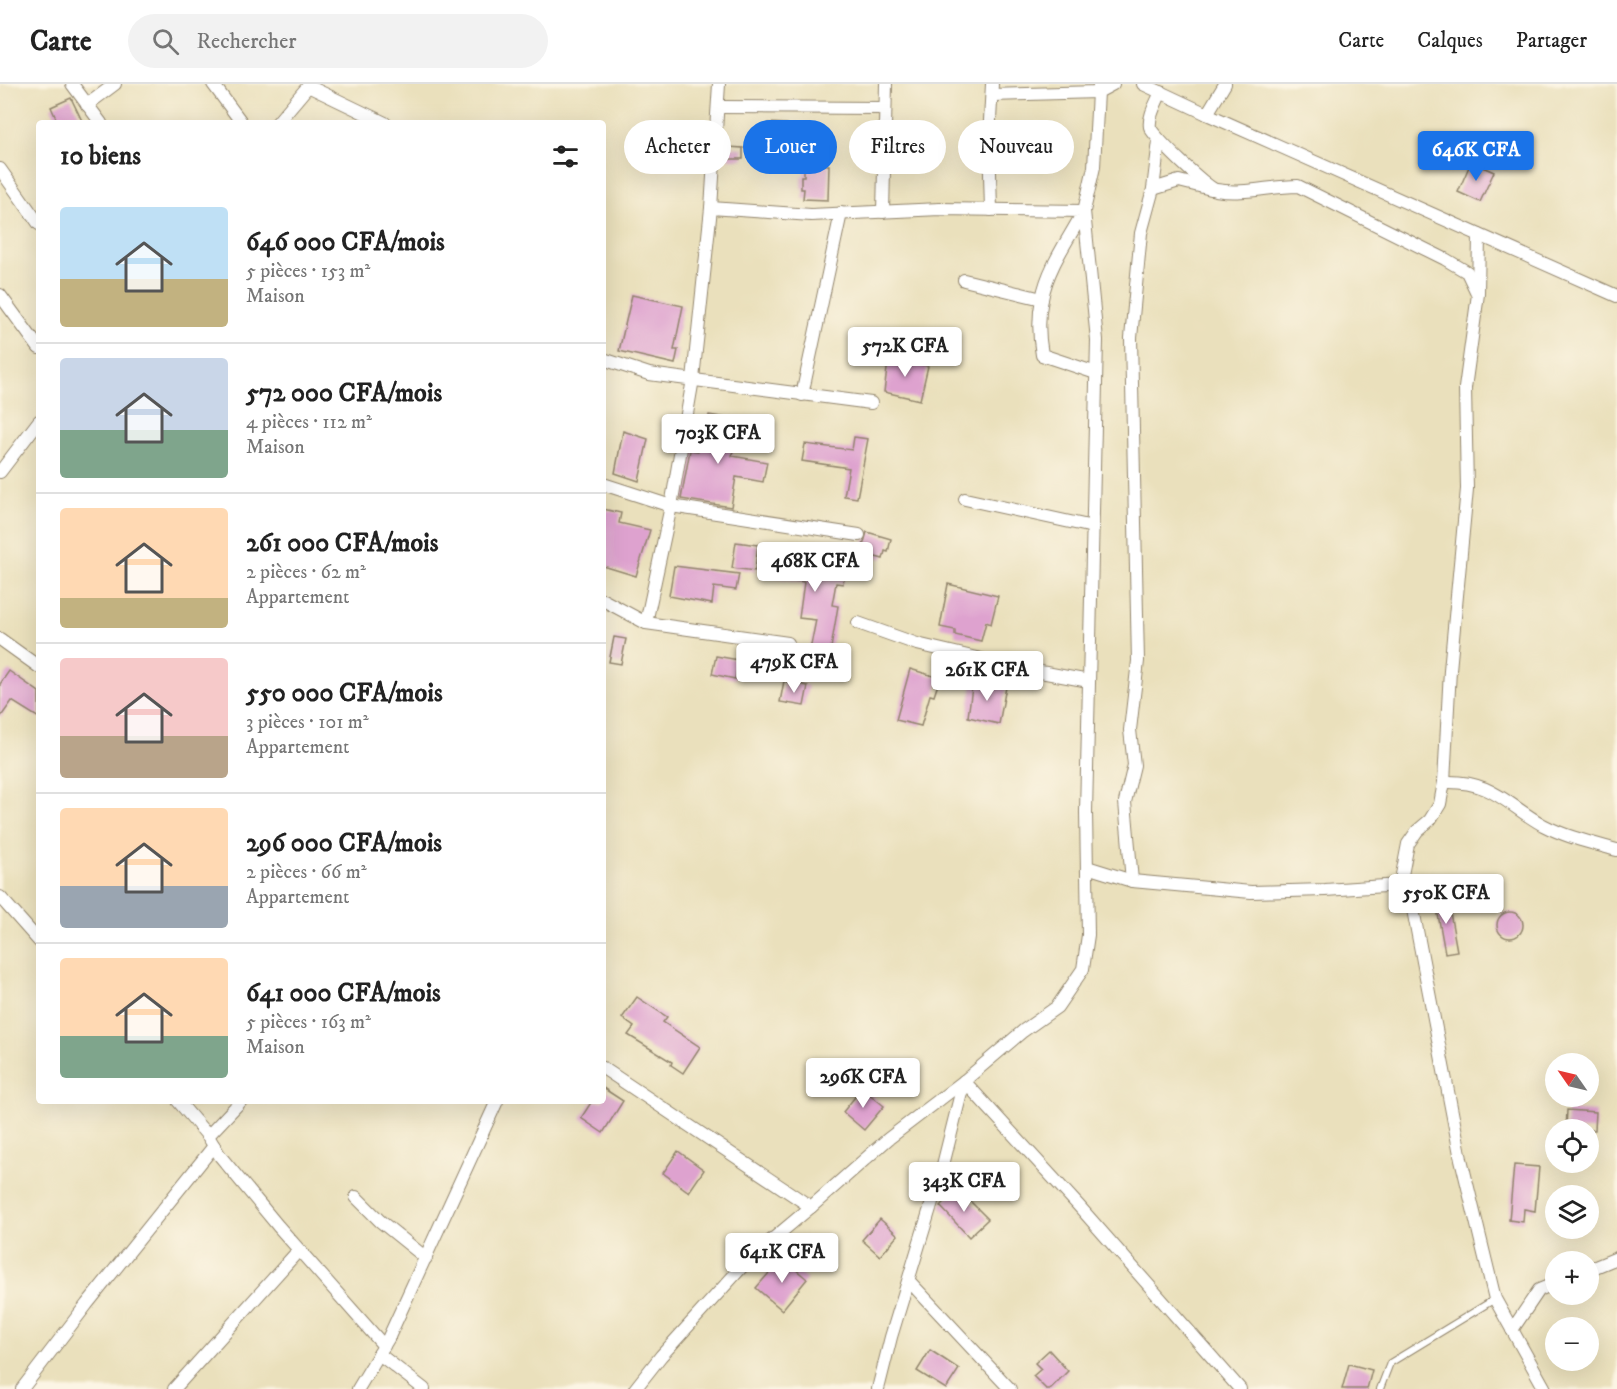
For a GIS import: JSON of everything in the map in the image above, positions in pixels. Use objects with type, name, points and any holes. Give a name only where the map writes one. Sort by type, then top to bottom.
[{"type":"street","points":[[72,84],[98,120]]},
{"type":"street","points":[[87,105],[115,84]]},
{"type":"street","points":[[213,84],[240,120]]},
{"type":"street","points":[[646,622],[671,506],[693,379],[711,208],[719,84]]},
{"type":"street","points":[[883,212],[886,84]]},
{"type":"street","points":[[991,210],[989,138],[992,90],[1099,88],[1113,84]]},
{"type":"street","points":[[1143,84],[1617,296]]},
{"type":"street","points":[[1207,114],[1225,84]]},
{"type":"street","points":[[280,120],[309,85],[379,120]]},
{"type":"street","points":[[1096,374],[1042,355],[1040,340],[1042,299],[1053,269],[1084,211],[1094,167],[1099,88]]},
{"type":"street","points":[[1161,92],[1150,119],[1150,129],[1159,141],[1213,190]]},
{"type":"street","points":[[719,107],[885,108]]},
{"type":"street","points":[[1132,881],[1125,802],[1134,765],[1130,730],[1138,661],[1131,338],[1141,233],[1153,189],[1159,141]]},
{"type":"street","points":[[0,169],[36,220]]},
{"type":"street","points":[[1153,189],[1179,181],[1213,190],[1246,192],[1278,186],[1298,186],[1467,272],[1478,294]]},
{"type":"street","points":[[711,208],[811,215],[940,209],[1084,211]]},
{"type":"street","points":[[635,1389],[661,1356],[749,1259],[888,1139],[964,1081],[1023,1031],[1057,1007],[1083,969],[1088,935],[1086,812],[1097,340],[1084,211]]},
{"type":"street","points":[[801,395],[841,213]]},
{"type":"street","points":[[1479,235],[1478,294],[1465,388],[1467,489],[1450,670],[1444,782],[1440,804],[1430,820],[1417,831],[1408,844],[1400,885],[1411,899],[1461,1159],[1495,1299],[1545,1389]]},
{"type":"street","points":[[964,280],[1042,299]]},
{"type":"street","points":[[0,296],[36,344]]},
{"type":"street","points":[[606,360],[648,374],[871,403]]},
{"type":"street","points":[[0,472],[36,425]]},
{"type":"street","points":[[606,485],[671,506],[859,536]]},
{"type":"street","points":[[965,499],[1093,527]]},
{"type":"street","points":[[606,602],[646,622],[788,643]]},
{"type":"street","points":[[858,623],[917,644],[1019,668],[1089,681]]},
{"type":"street","points":[[0,639],[36,665]]},
{"type":"street","points":[[1444,782],[1464,781],[1490,790],[1544,825],[1575,838],[1617,850]]},
{"type":"street","points":[[1087,867],[1132,881],[1251,892],[1400,885]]},
{"type":"street","points":[[1,901],[36,938]]},
{"type":"street","points":[[606,1070],[811,1207]]},
{"type":"street","points":[[878,1389],[891,1337],[942,1169],[964,1081]]},
{"type":"street","points":[[964,1081],[1078,1205],[1240,1389]]},
{"type":"street","points":[[180,1104],[381,1350],[424,1389]]},
{"type":"street","points":[[22,1389],[239,1104]]},
{"type":"street","points":[[358,1389],[381,1350],[426,1258],[496,1104]]},
{"type":"street","points":[[356,1197],[380,1221],[426,1258]]},
{"type":"street","points":[[174,1389],[299,1250]]},
{"type":"street","points":[[1599,1265],[1617,1258]]},
{"type":"street","points":[[909,1281],[1010,1389]]},
{"type":"street","points":[[1512,1330],[1539,1290],[1545,1288]]},
{"type":"lane","points":[[1380,1389],[1390,1363],[1495,1299]]},
{"type":"building","points":[[71,98],[82,120],[57,120],[51,107]]},
{"type":"building","points":[[731,147],[743,148],[743,159],[731,159]]},
{"type":"building","points":[[1471,162],[1494,172],[1480,202],[1458,192]]},
{"type":"building","points":[[804,174],[829,174],[828,200],[803,199],[804,189],[801,189],[801,176]]},
{"type":"building","points":[[632,295],[683,306],[674,350],[678,350],[675,364],[619,351]]},
{"type":"building","points":[[889,354],[901,356],[900,360],[928,366],[920,400],[884,392]]},
{"type":"building","points":[[709,415],[738,420],[732,456],[767,462],[763,482],[736,477],[731,507],[681,499],[690,450],[698,451],[703,420],[708,421]]},
{"type":"building","points":[[623,431],[648,439],[639,481],[615,473]]},
{"type":"building","points":[[854,437],[868,439],[857,498],[844,496],[849,468],[802,461],[805,444],[852,450]]},
{"type":"building","points":[[606,510],[621,513],[619,523],[650,530],[636,576],[606,567]]},
{"type":"building","points":[[867,532],[891,539],[888,552],[885,551],[883,559],[861,553]]},
{"type":"building","points":[[736,542],[758,545],[755,571],[732,568]]},
{"type":"building","points":[[780,549],[847,560],[843,584],[836,583],[832,605],[838,606],[829,660],[809,655],[816,620],[799,618],[804,582],[775,577]]},
{"type":"building","points":[[674,566],[739,574],[736,590],[714,587],[712,604],[669,596]]},
{"type":"building","points":[[948,584],[998,596],[991,624],[986,622],[981,641],[955,635],[955,630],[940,627]]},
{"type":"building","points":[[614,637],[626,639],[621,664],[609,662]]},
{"type":"building","points":[[763,654],[785,658],[782,673],[760,668]]},
{"type":"building","points":[[716,656],[739,660],[735,679],[712,674]]},
{"type":"building","points":[[910,669],[940,678],[934,696],[930,695],[921,726],[896,720]]},
{"type":"building","points":[[9,671],[36,690],[36,716],[12,701],[0,718],[0,684]]},
{"type":"building","points":[[973,680],[1006,687],[999,724],[968,717]]},
{"type":"building","points":[[784,681],[808,686],[804,706],[780,702]]},
{"type":"building","points":[[1447,896],[1457,951],[1445,953],[1435,898]]},
{"type":"building","points":[[1510,912],[1519,916],[1523,925],[1519,934],[1510,938],[1501,934],[1497,925],[1501,916]]},
{"type":"building","points":[[637,997],[667,1017],[663,1022],[700,1047],[683,1073],[671,1065],[672,1062],[628,1035],[634,1027],[622,1018]]},
{"type":"building","points":[[862,1088],[884,1106],[864,1130],[843,1112]]},
{"type":"building","points":[[606,1090],[623,1101],[603,1133],[581,1118],[590,1104],[606,1104]]},
{"type":"building","points":[[1567,1110],[1596,1112],[1596,1119],[1567,1119]]},
{"type":"building","points":[[678,1151],[704,1170],[689,1192],[663,1173]]},
{"type":"building","points":[[1514,1165],[1539,1167],[1535,1211],[1524,1209],[1523,1222],[1509,1220]]},
{"type":"building","points":[[955,1190],[960,1195],[962,1193],[988,1219],[969,1237],[940,1206]]},
{"type":"building","points":[[880,1219],[898,1235],[880,1256],[862,1240]]},
{"type":"building","points":[[782,1258],[807,1279],[782,1310],[756,1288]]},
{"type":"building","points":[[930,1350],[959,1369],[946,1389],[917,1371]]},
{"type":"building","points":[[1049,1350],[1068,1371],[1050,1389],[1046,1389],[1033,1376],[1041,1369],[1035,1363]]},
{"type":"building","points":[[1349,1364],[1372,1370],[1367,1389],[1342,1389]]}]
